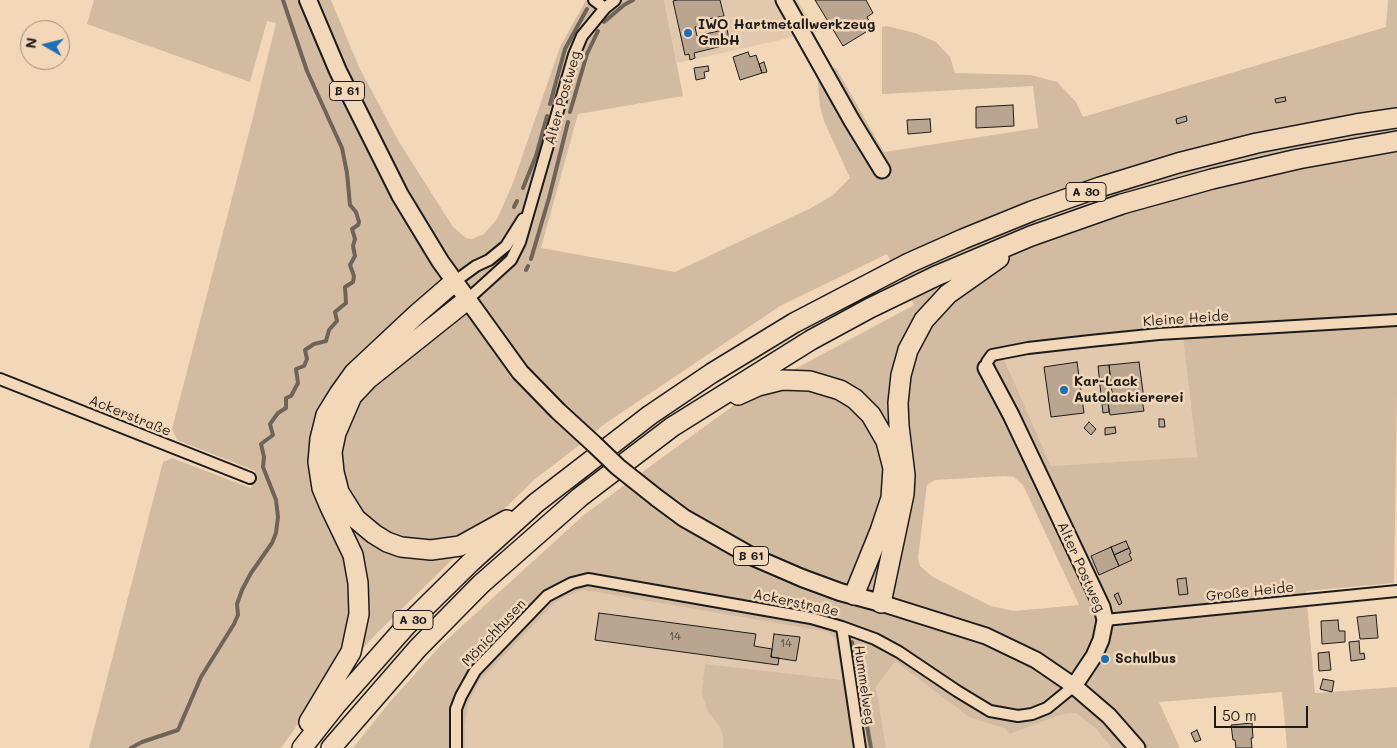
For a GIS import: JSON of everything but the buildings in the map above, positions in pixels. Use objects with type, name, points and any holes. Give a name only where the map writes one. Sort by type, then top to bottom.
[{"type":"highway","name":"A 30","points":[[302,748],[336,705],[406,626],[471,562],[536,503],[650,415],[712,372],[794,323],[936,250],[1032,211],[1100,187],[1178,163],[1258,143],[1397,118]]},
{"type":"highway","name":"A 30","points":[[331,748],[418,648],[482,584],[580,497],[672,427],[811,340],[870,308],[936,276],[1031,236],[1122,204],[1212,179],[1298,159],[1397,142]]},
{"type":"highway","points":[[881,603],[904,494],[905,475],[898,403],[901,375],[908,350],[924,320],[948,294],[1031,236]]},
{"type":"highway","points":[[294,748],[351,652],[359,614],[358,583],[354,555],[330,507],[318,462],[320,439],[326,415],[338,394],[354,373],[454,282]]},
{"type":"highway","points":[[467,300],[368,379],[352,396],[336,433],[332,452],[339,492],[356,519],[374,534],[387,542],[401,547],[431,550],[460,546],[536,503]]},
{"type":"highway","points":[[691,415],[758,386],[782,380],[810,381],[840,390],[871,415],[886,441],[893,468],[891,498],[880,532],[854,595]]},
{"type":"main road","name":"B 61","points":[[308,0],[338,71],[396,187],[420,230],[454,282],[520,372],[558,411],[618,467],[684,518],[751,556],[802,578],[881,603]]},
{"type":"street","points":[[594,0],[605,8]]},
{"type":"street","name":"Alter Postweg","points":[[467,300],[511,260],[520,242],[574,55],[582,36],[605,8],[615,0]]},
{"type":"street","points":[[784,0],[882,170]]},
{"type":"street","name":"Alter Postweg","points":[[454,282],[476,266],[489,260],[506,246],[530,208]]},
{"type":"street","name":"Kleine Heide","points":[[986,368],[987,362],[992,355],[1028,348],[1159,334],[1397,320]]},
{"type":"street","name":"Alter Postweg","points":[[986,368],[1011,415],[1095,592],[1105,620],[1101,640],[1094,656],[1074,686]]},
{"type":"street","name":"Ackerstraße","points":[[0,379],[250,478]]},
{"type":"street","name":"Ackerstraße","points":[[572,582],[588,579],[811,618],[842,627],[875,639],[899,652],[956,691],[990,711],[1018,716],[1032,714],[1047,708],[1074,686]]},
{"type":"street","name":"Mönichhusen","points":[[456,748],[456,709],[475,671],[547,596],[572,582]]},
{"type":"street","name":"Große Heide","points":[[1105,620],[1397,591]]},
{"type":"street","points":[[881,603],[986,636],[1036,660],[1074,686],[1109,716],[1137,748]]},
{"type":"street","name":"Hummelweg","points":[[842,627],[860,748]]},
{"type":"shaded area","points":[[94,0],[331,0],[359,67],[399,142],[453,227],[466,238],[472,239],[484,234],[497,219],[513,183],[560,47],[586,0],[664,0],[683,96],[578,114],[541,248],[675,272],[811,208],[833,195],[850,178],[824,121],[820,107],[817,72],[836,68],[884,152],[1038,128],[1033,86],[882,94],[882,27],[887,26],[915,33],[936,42],[950,57],[955,73],[1031,75],[1057,82],[1076,102],[1083,117],[1386,27],[1388,0],[1397,0],[1397,393],[1394,583],[1306,591],[1315,693],[1397,687],[1397,748],[1287,748],[1282,692],[1159,702],[1180,748],[1112,748],[1096,729],[1076,713],[1063,714],[1010,734],[1005,728],[969,717],[895,661],[876,687],[886,748],[723,748],[720,727],[708,712],[702,693],[705,664],[842,680],[836,640],[828,632],[584,590],[555,603],[478,683],[468,705],[465,748],[353,748],[389,703],[441,645],[585,514],[752,392],[914,305],[887,254],[780,306],[603,425],[534,480],[378,632],[317,697],[281,748],[89,748],[163,462],[172,458],[251,488],[255,471],[177,440],[172,429],[276,23],[267,21],[250,82],[87,24]],"holes":[[[1182,330],[1197,457],[1051,466],[1000,350]],[[1014,477],[1023,485],[1079,605],[1014,611],[991,606],[933,577],[920,566],[918,558],[927,485],[935,480]]]},
{"type":"shaded area","points":[[664,0],[798,0],[816,32],[677,63]]},
{"type":"shaded area","points":[[1182,330],[1197,458],[1051,466],[1000,350]]},
{"type":"shaded area","points":[[584,590],[828,632],[836,640],[843,680],[708,712],[720,727],[723,748],[465,748],[468,705],[478,683],[555,603]]},
{"type":"shaded area","points":[[895,660],[969,717],[1006,728],[1010,734],[1063,714],[1076,713],[1096,729],[1112,748],[886,748],[876,687]]},
{"type":"waterway","points":[[131,748],[142,742],[178,730],[201,677],[234,624],[238,615],[237,604],[242,590],[251,573],[272,543],[276,533],[278,517],[276,500],[263,467],[264,457],[261,444],[273,435],[270,424],[278,413],[286,408],[286,398],[291,396],[298,383],[296,369],[304,366],[307,359],[305,350],[314,344],[326,341],[329,330],[337,321],[335,312],[346,303],[345,287],[353,282],[354,276],[350,265],[355,256],[353,246],[355,239],[352,229],[359,222],[356,212],[350,205],[342,148],[307,71],[283,0]]},
{"type":"waterway","points":[[604,22],[633,0]]},
{"type":"waterway","points":[[550,104],[565,49],[587,9]]},
{"type":"waterway","points":[[570,112],[587,54],[598,31]]},
{"type":"waterway","points":[[523,188],[536,156],[547,116]]},
{"type":"waterway","points":[[531,259],[568,122]]},
{"type":"waterway","points":[[514,207],[517,201]]},
{"type":"waterway","points":[[526,270],[528,266]]},
{"type":"waterway","points":[[852,642],[871,748]]},
{"type":"place","name":"IWO Hartmetallwerkzeug GmbH","points":[[688,33]]},
{"type":"place","name":"Kar-Lack Autolackiererei","points":[[1064,390]]},
{"type":"place","name":"Schulbus","points":[[1105,659]]}]
